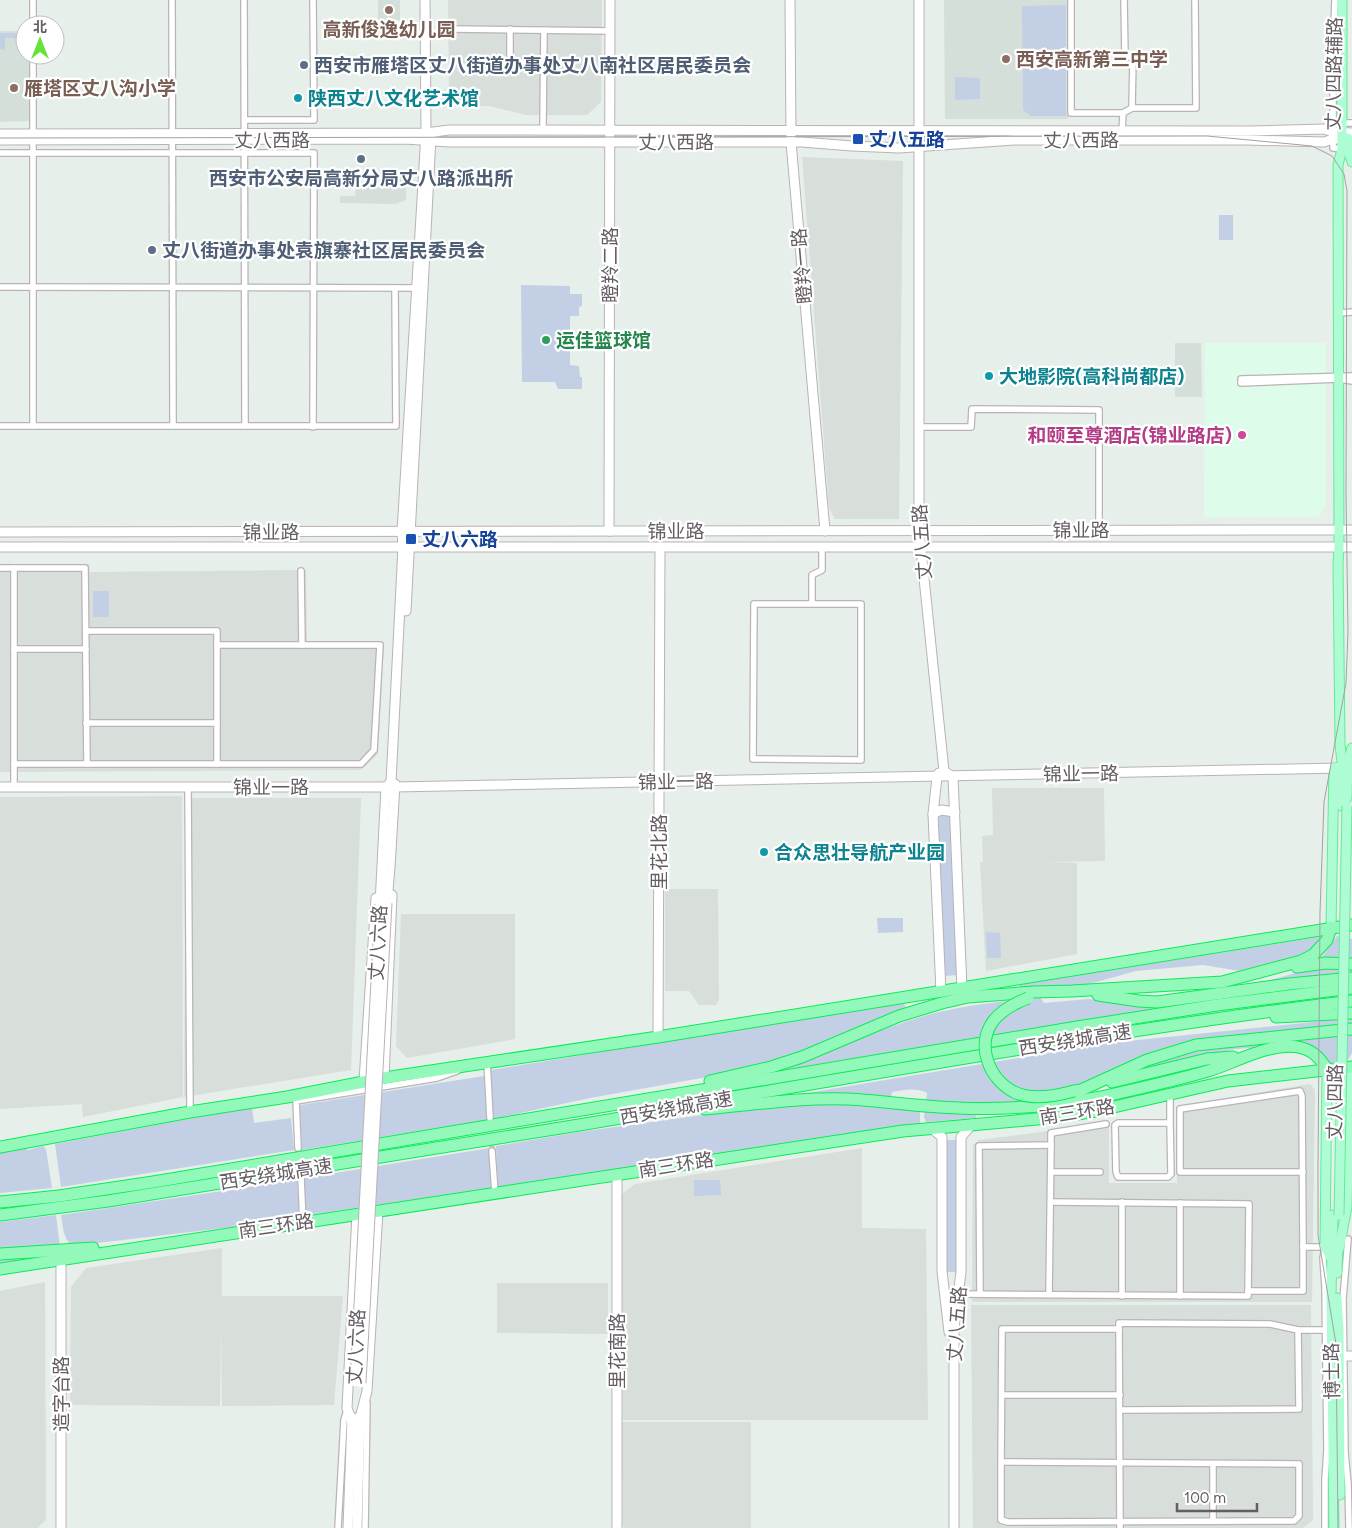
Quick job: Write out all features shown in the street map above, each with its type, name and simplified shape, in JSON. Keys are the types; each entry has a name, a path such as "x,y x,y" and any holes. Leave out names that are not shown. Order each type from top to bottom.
{"highway":[{"path":"0,1147 40,1138 287,1097 364,1081 658,1037 1352,925"},
{"path":"1222,982 1313,955 1327,940 1331,927"},
{"path":"653,1098 694,1085 771,1067 802,1057 899,1016 942,1003 968,998 1222,982 1303,966 1325,963 1352,964"},
{"path":"1352,978 1289,984 1157,1002 1102,995 1030,995 1009,1006 993,1021 987,1036 985,1052 991,1071 996,1078 1015,1092 1031,1096 1078,1094 1147,1060 1196,1046 1352,1029"},
{"name":"西安绕城高速","path":"0,1202 59,1196 153,1182 1217,1005 1352,988"},
{"path":"1045,995 1072,991"},
{"name":"西安绕城高速","path":"0,1215 108,1201 656,1112 704,1102 1197,1021 1352,1000"},
{"path":"1197,1021 1352,1013"},
{"path":"656,1112 812,1099 847,1099 956,1108 1015,1108 1078,1094 1207,1059 1246,1056 1282,1047 1302,1048 1312,1051 1328,1069"},
{"name":"南三环路","path":"0,1269 164,1242 303,1223 931,1128 1059,1118 1228,1082 1351,1066"},
{"path":"0,1254 164,1242"}],"main road":[{"name":"丈八六路","path":"384,904 390,867 392,784 407,547 406,532 417,288 428,137 426,0"},
{"name":"丈八六路","path":"406,532 428,137 432,0"},
{"name":"瞪羚二路","path":"609,531 610,0"},
{"name":"瞪羚一路","path":"790,0 791,142 825,530"},
{"name":"丈八五路","path":"914,0 917,130"},
{"name":"丈八五路","path":"919,0 916,530 940,774 933,814 941,992"},
{"name":"丈八四路","path":"1342,0 1344,136 1352,162"},
{"name":"丈八四路","path":"1346,766 1340,744 1338,165 1344,136 1348,0"},
{"name":"丈八西路","path":"428,137 449,130 1122,132 1251,131 1324,128 1344,136"},
{"name":"丈八西路","path":"0,134 34,137 428,137 610,142 791,142 862,146 917,146 1014,140 1324,142 1344,136"},
{"name":"丈八西路","path":"0,140 34,137"},
{"name":"丈八五路","path":"916,530 920,427 917,146"},
{"name":"锦业路","path":"0,532 1352,530"},
{"name":"锦业路","path":"0,547 1352,547"},
{"name":"里花北路","path":"658,1037 660,547"},
{"name":"丈八四路","path":"1336,1215 1344,806 1346,766 1352,748"},
{"name":"锦业一路","path":"0,788 392,784 1346,766"},
{"name":"锦业一路","path":"953,777 1346,766"},
{"path":"1331,927 1346,766"},
{"path":"940,774 953,777 962,988"},
{"name":"锦业一路","path":"0,783 392,784"},
{"name":"丈八六路","path":"348,1528 358,1382 384,904 382,856 392,784"},
{"path":"933,814 942,810 955,812"},
{"path":"364,1081 376,902 382,856"},
{"path":"384,1078 392,905 390,867"},
{"path":"1328,1069 1326,1247 1334,1258 1347,1240 1351,1066"},
{"name":"丈八五路","path":"954,1528 954,1328 961,1272 961,1137 972,1124"},
{"name":"丈八五路","path":"931,1128 942,1137 942,1271 949,1324 950,1528"},
{"path":"0,1142 40,1138"},
{"name":"里花南路","path":"617,1174 617,1528"},
{"path":"355,1422 367,1391 378,1211"},
{"path":"355,1422 347,1408 357,1214"},
{"name":"博士路","path":"1334,1528 1329,1330 1336,1215"},
{"name":"博士路","path":"1334,1258 1339,1330 1340,1528"},
{"name":"造字台路","path":"56,1528 58,1260"},
{"name":"造字台路","path":"58,1260 61,1528"},
{"name":"丈八六路","path":"355,1422 357,1528"}],"street":[{"path":"33,0 33,15"},
{"path":"172,0 173,426"},
{"path":"244,0 245,426"},
{"path":"245,120 314,120 313,0"},
{"path":"1070,0 1070,113 1123,113 1132,108 1196,108 1196,0"},
{"path":"1124,0 1125,57 1133,57 1132,108"},
{"name":"丈八四路辅路","path":"1335,0 1333,49 1344,136"},
{"path":"453,29 610,31"},
{"path":"510,29 510,55 515,62 544,62"},
{"path":"544,30 544,127"},
{"path":"33,65 33,426"},
{"path":"1122,132 1123,113"},
{"path":"0,153 314,153 313,427"},
{"path":"0,287 417,288"},
{"path":"0,426 396,426 395,288"},
{"path":"1339,312 1352,312"},
{"path":"1352,376 1339,378 1241,383 1241,379 1339,378 1352,380"},
{"path":"920,427 971,427 972,409 1099,410 1099,530"},
{"path":"812,604 812,575 822,570 822,547"},
{"path":"0,568 85,568 87,764"},
{"path":"14,568 14,783"},
{"path":"301,571 302,645"},
{"path":"754,604 812,604 861,604 861,760 753,759 754,604"},
{"path":"86,631 217,631 217,764"},
{"path":"14,764 361,764 374,750 380,645 217,645"},
{"path":"14,649 86,649"},
{"path":"86,723 217,723"},
{"path":"188,787 190,1112"},
{"path":"298,1148 296,1101 437,1078 483,1063 490,1118"},
{"path":"1248,1290 1302,1291 1303,1172 1302,1096 1300,1092 1180,1109 1180,1172 1303,1172"},
{"path":"1170,1094 1171,1174 1168,1178 1118,1177 1116,1172 1115,1125 1118,1123 1170,1123"},
{"path":"1049,1294 1051,1133 1106,1124"},
{"path":"980,1294 979,1146 1051,1144"},
{"path":"492,1151 495,1193"},
{"path":"1051,1172 1100,1172"},
{"path":"300,1178 303,1223"},
{"path":"958,1294 1248,1296 1249,1204 1051,1202"},
{"path":"1122,1202 1122,1296"},
{"path":"1180,1203 1180,1296"},
{"path":"1347,1240 1343,1299 1348,1356 1345,1452 1349,1528"},
{"path":"1303,1247 1326,1247 1323,1258 1329,1330 1325,1528"},
{"path":"1120,1525 1119,1323 1270,1324 1298,1330 1329,1330"},
{"path":"1001,1462 1299,1464 1300,1516 1294,1521 1120,1525 1008,1522 1001,1520 1001,1462 1002,1395 1002,1329 1119,1329"},
{"path":"1120,1410 1299,1409 1298,1330"},
{"path":"365,1528 367,1391"},
{"path":"1002,1395 1120,1395"},
{"path":"338,1528 344,1420 347,1408"},
{"path":"1213,1464 1213,1522"}],"shaded area":[{"name":"高新俊逸幼儿园","path":"378,0 400,0 400,20 378,21"},
{"path":"448,0 602,0 601,102 587,115 526,115 490,106 463,106 449,90"},
{"name":"西安高新第三中学","path":"944,0 1067,0 1068,119 945,119"},
{"path":"1066,5 1066,116 1031,116 1023,110 1022,6"},
{"name":"雁塔区丈八沟小学","path":"0,31 15,31 15,65 29,65 29,121 0,122"},
{"path":"0,33 15,33 15,38 5,38 5,50 0,49"},
{"path":"955,77 980,78 980,99 955,100"},
{"path":"802,157 903,161 899,519 835,519 829,508"},
{"path":"390,177 406,177 406,200 395,204 340,203 340,196 355,196 356,187 390,188"},
{"path":"1219,215 1233,215 1233,240 1219,240"},
{"name":"运佳篮球馆","path":"521,285 570,286 570,294 582,294 582,306 579,307 579,316 570,316 570,365 579,366 580,377 582,377 582,389 558,389 555,382 522,382"},
{"path":"1175,343 1201,343 1202,397 1175,397"},
{"path":"1205,343 1326,343 1326,505 1318,517 1204,517"},
{"path":"0,564 89,564 90,572 306,570 307,641 384,642 378,754 361,770 0,772"},
{"path":"93,591 109,591 109,617 93,617"},
{"path":"992,788 1104,788 1105,861 1044,862 1077,863 1077,954 986,971 980,862 983,862 982,836 993,835"},
{"path":"182,796 183,1097 83,1117 82,1104 0,1109 0,797"},
{"path":"186,798 361,798 351,1070 184,1097"},
{"path":"938,814 950,814 958,975 944,976"},
{"path":"665,889 718,889 719,1000 716,1005 699,1005 689,991 665,991"},
{"path":"401,914 515,914 515,1039 407,1058 396,1046"},
{"path":"877,918 903,918 903,932 878,933"},
{"path":"986,932 1000,933 1001,958 987,958"},
{"path":"1337,936 1352,939 1352,961 1319,961"},
{"path":"1319,937 1323,939 1310,951 1240,971 1203,965 1136,971 1089,984 1021,990 1019,985"},
{"path":"1352,967 1352,973 1260,983 1309,969"},
{"path":"1040,997 1044,1003 1088,999 1149,1006 1179,1005 788,1069 788,1067 870,1035 932,1014 975,1005"},
{"path":"902,1003 906,1009 797,1056 724,1074 590,1098 493,1119 491,1070"},
{"path":"1352,1018 1352,1026 1194,1044 1066,1101 977,1106 976,1118 926,1122 924,1117 927,1093 919,1090 892,1092 891,1100 801,1094 1109,1043"},
{"path":"1352,1035 1352,1053 1347,1061 1329,1063 1322,1053 1312,1047 1275,1046 1235,1049 1141,1070 1165,1060 1217,1048 1272,1041"},
{"path":"484,1076 487,1120 302,1150 301,1105"},
{"path":"1310,1084 1315,1090 1312,1302 972,1302 973,1145 979,1140 1109,1123 1109,1183 1177,1183 1177,1106"},
{"path":"850,1104 920,1110 920,1123 502,1187 498,1186 496,1146 579,1132 775,1105"},
{"path":"252,1107 254,1123 291,1118 294,1150 61,1187 55,1144"},
{"path":"945,1140 958,1140 958,1272 945,1272"},
{"path":"43,1146 46,1149 52,1188 0,1193 0,1151 21,1148 29,1150"},
{"path":"490,1148 491,1188 306,1214 304,1178"},
{"path":"862,1148 862,1228 926,1229 928,1420 623,1420 622,1194 635,1184"},
{"path":"297,1180 299,1210 293,1220 72,1246 65,1236 63,1228 61,1215"},
{"path":"694,1180 720,1180 721,1195 694,1196"},
{"path":"56,1215 61,1255 0,1263 0,1222"},
{"path":"222,1248 222,1296 343,1296 334,1405 222,1406 221,1324 220,1406 70,1405 71,1287 86,1268"},
{"path":"45,1282 46,1520 37,1528 0,1528 0,1291"},
{"path":"497,1283 608,1283 608,1334 497,1333"},
{"path":"971,1305 1311,1305 1313,1520 1303,1528 973,1528"},
{"path":"622,1422 751,1422 751,1528 625,1528 623,1526"}],"tunnel":[{"path":"491,1125 492,1151"}],"tram line":[{"path":"0,138 1207,136 1312,146 1332,156 1344,174 1347,191 1346,493 1348,632 1346,683 1324,802 1320,912 1318,1235 1336,1344 1338,1528"}],"place":[{"name":"高新俊逸幼儿园","path":"389,10"},
{"name":"西安高新第三中学","path":"1006,59"},
{"name":"西安市雁塔区丈八街道办事处丈八南社区居民委员会","path":"304,65"},
{"name":"雁塔区丈八沟小学","path":"14,88"},
{"name":"陕西丈八文化艺术馆","path":"298,98"},
{"name":"丈八五路","path":"858,139"},
{"name":"西安市公安局高新分局丈八路派出所","path":"361,159"},
{"name":"丈八街道办事处袁旗寨社区居民委员会","path":"152,250"},
{"name":"运佳篮球馆","path":"546,340"},
{"name":"大地影院(高科尚都店)","path":"989,376"},
{"name":"和颐至尊酒店(锦业路店)","path":"1242,435"},
{"name":"丈八六路","path":"411,539"},
{"name":"合众思壮导航产业园","path":"764,852"}]}
